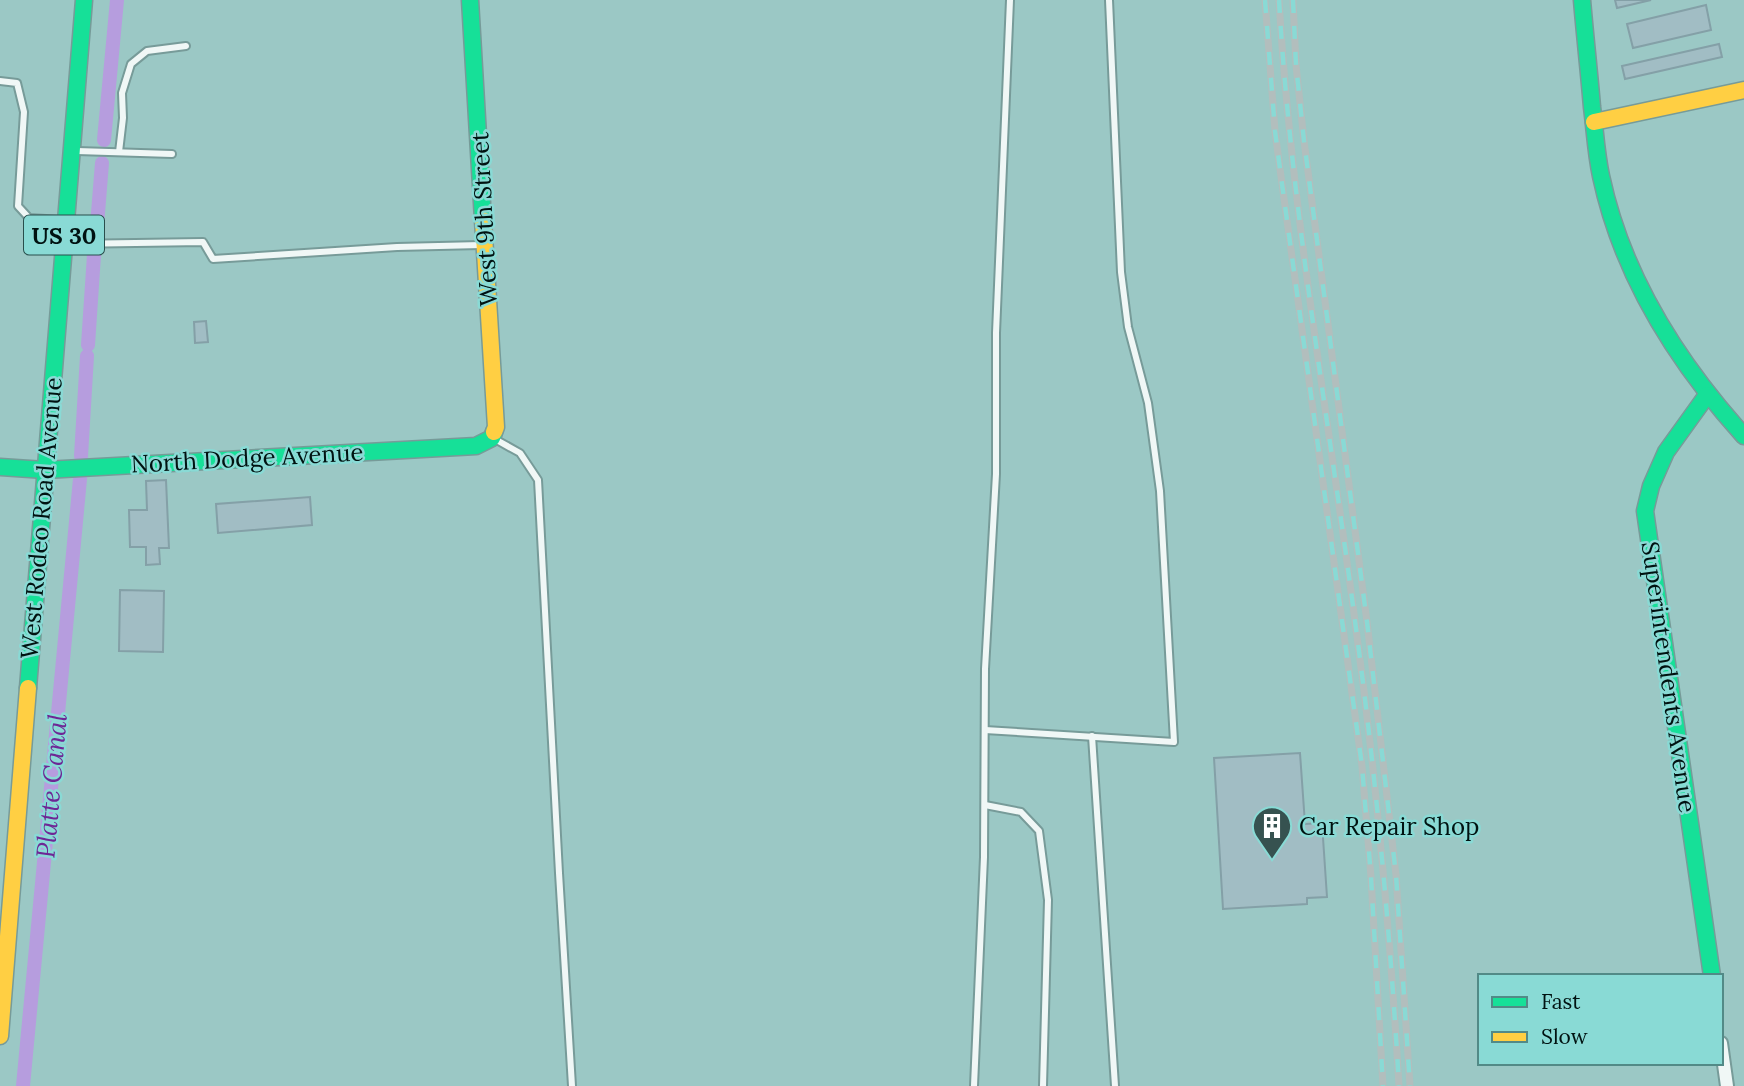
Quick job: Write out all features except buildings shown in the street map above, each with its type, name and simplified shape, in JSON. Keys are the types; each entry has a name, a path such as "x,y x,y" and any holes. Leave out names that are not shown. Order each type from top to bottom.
{"street":[{"name":"West Rodeo Road Avenue","path":"0,1036 84,0"},
{"name":"West 9th Street","path":"470,0 496,427 492,438"},
{"path":"1582,0 1597,150 1604,186 1629,261 1663,330 1707,395 1744,436"},
{"path":"1594,122 1744,90"},
{"name":"Superintendents Avenue","path":"1707,395 1666,452 1651,486 1645,511 1712,974"},
{"name":"North Dodge Avenue","path":"0,467 45,470 476,446 492,438"},
{"path":"1723,1057 1727,1086"}],"lane":[{"path":"974,1086 984,857 985,669 996,474 996,333 1010,0"},
{"path":"985,730 1174,742 1160,491 1148,403 1128,327 1121,272 1109,0"},
{"path":"119,152 123,118 122,93 131,64 147,51 186,46"},
{"path":"0,81 17,83 24,112 18,206 29,218 66,220"},
{"path":"71,151 172,154"},
{"path":"64,244 202,242 213,259 397,247 486,245"},
{"path":"492,438 520,453 538,480 572,1086"},
{"path":"1092,736 1115,1086"},
{"path":"985,805 1021,812 1039,831 1048,900 1043,1086"}],"waterway":[{"name":"Platte Canal","path":"104,140 117,0"},
{"path":"96,238 102,163"},
{"path":"88,345 94,255"},
{"path":"81,456 87,356"},
{"name":"Platte Canal","path":"23,1086 80,479"}],"railway":[{"path":"1265,0 1275,131 1362,766 1383,1086"},
{"path":"1279,0 1301,234 1355,621 1376,795 1399,1086"},
{"path":"1293,0 1304,141 1367,622 1396,875 1410,1086"}],"traffic: fast":[{"path":"28,688 84,0"},
{"path":"470,0 483,220"},
{"path":"1582,0 1599,167 1610,213 1623,248 1655,315 1675,347 1719,408 1744,436"},
{"path":"1707,395 1666,452 1651,486 1645,511 1712,974"},
{"path":"0,467 45,470 476,446 492,438 494,432"}],"traffic: slow":[{"path":"1594,122 1744,90"},
{"path":"483,220 496,427 494,432"},
{"path":"0,1036 28,688"}],"place":[{"name":"Car Repair Shop","path":"1272,860"}]}
